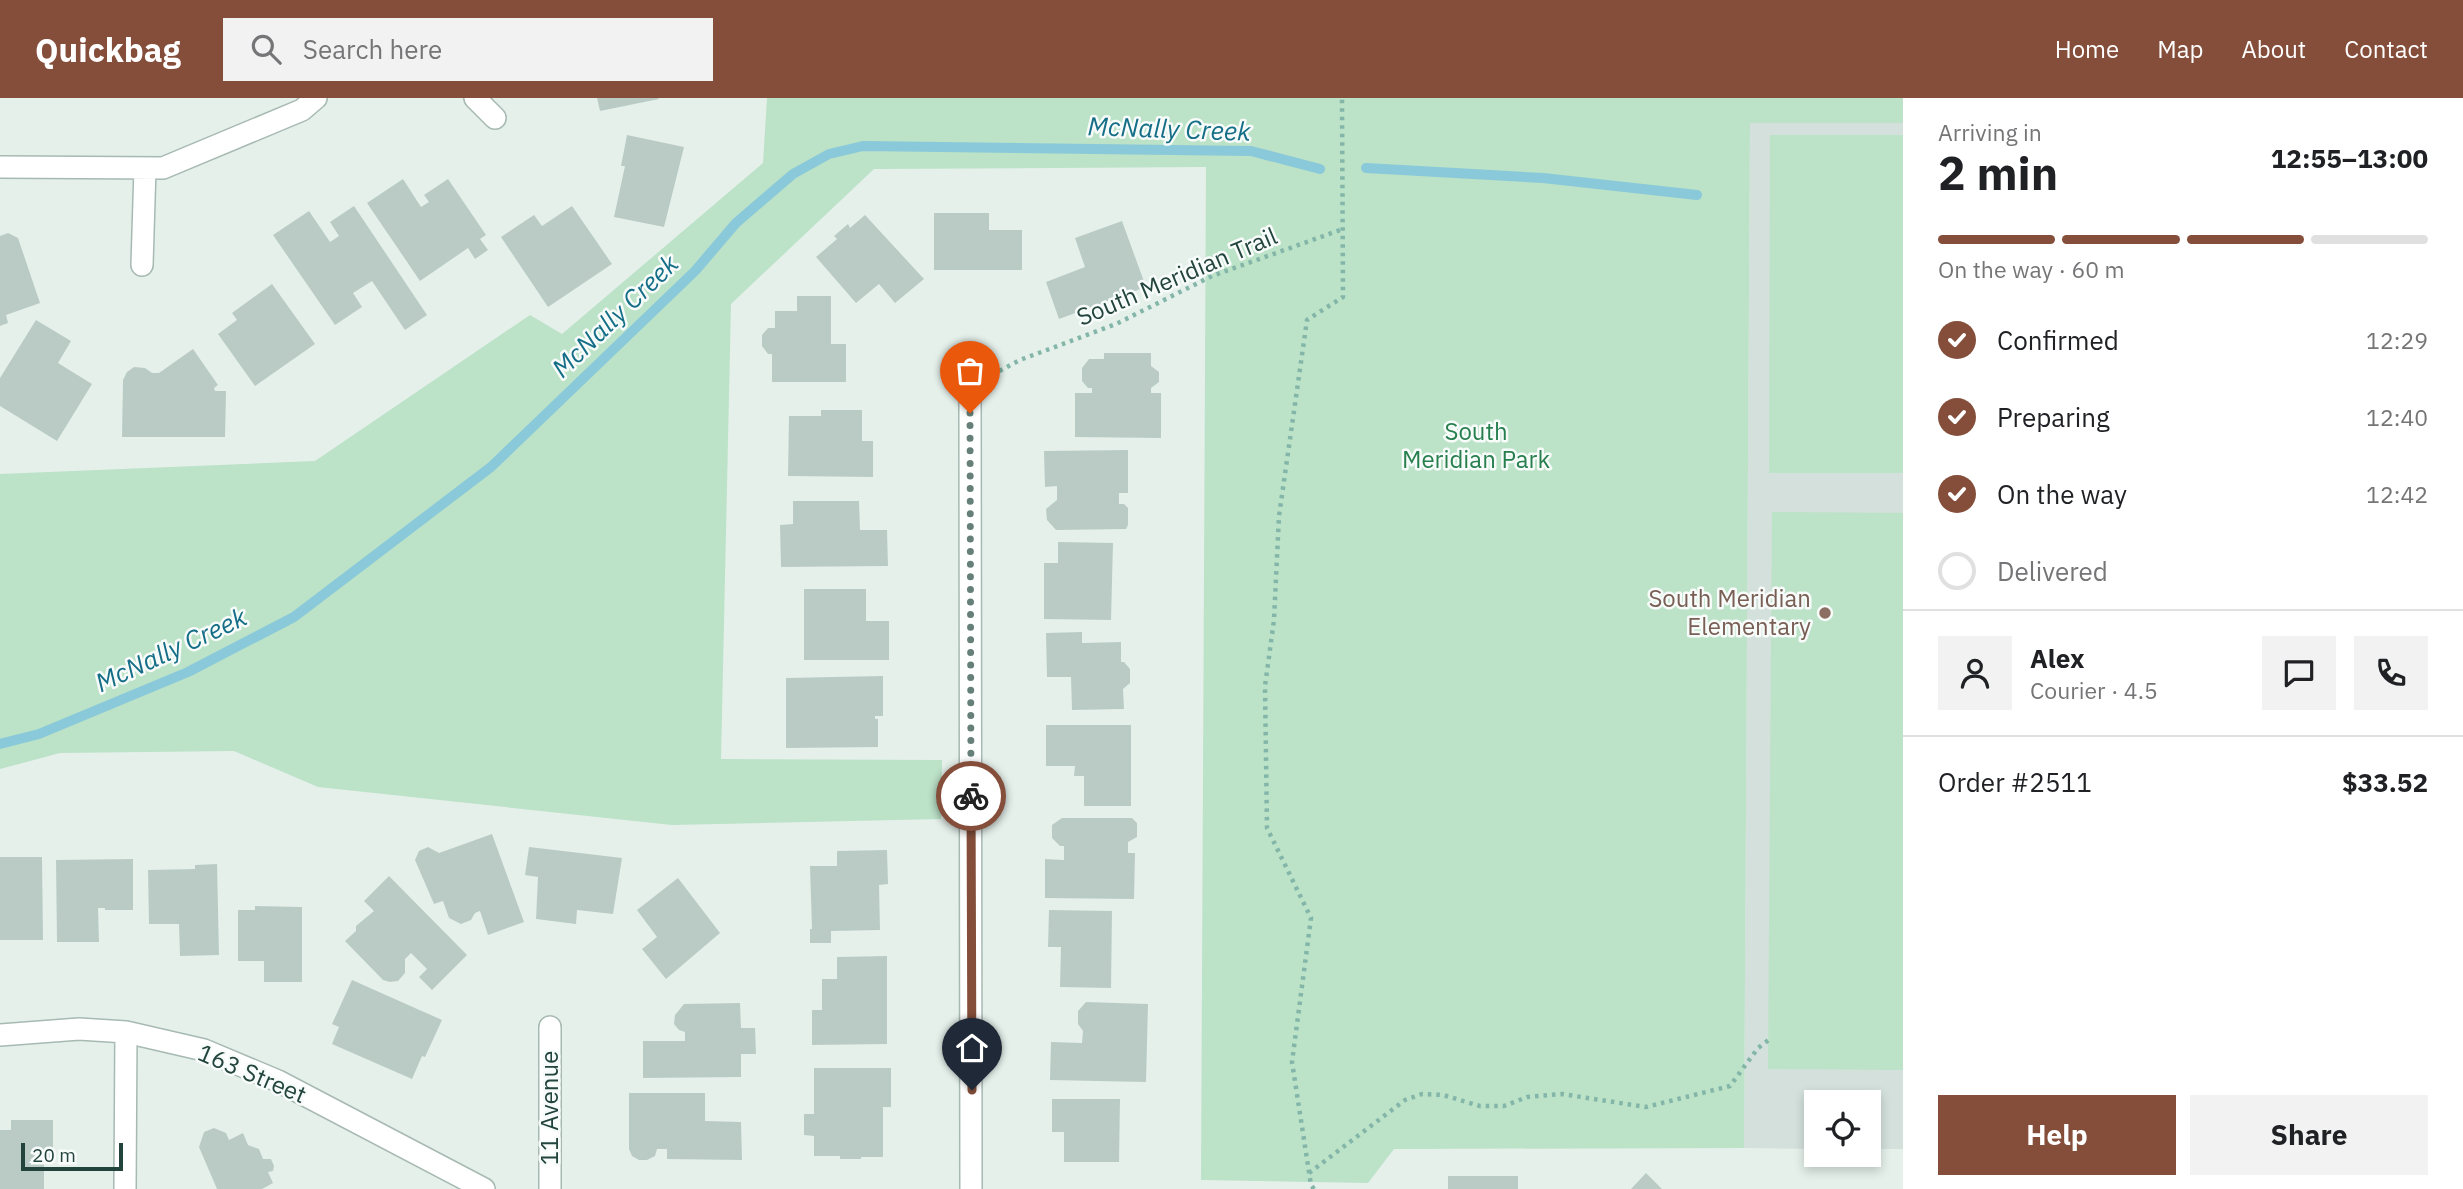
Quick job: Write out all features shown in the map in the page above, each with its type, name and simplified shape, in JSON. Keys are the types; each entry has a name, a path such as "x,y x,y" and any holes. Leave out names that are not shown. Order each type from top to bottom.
{"street":[{"path":"475,98 495,118"},
{"path":"0,167 163,168 304,102"},
{"path":"142,265 145,168"},
{"path":"970,386 971,1189"},
{"name":"11 Avenue","path":"550,1027 550,1189"},
{"name":"163 Street","path":"0,1035 79,1029 126,1032 204,1050 278,1081 484,1189"},
{"path":"125,1189 126,1032"}],"path":[{"path":"1314,1189 1292,1062 1311,918 1267,828 1265,686 1274,620 1279,516 1307,320 1343,297 1342,98"},
{"name":"South Meridian Trail","path":"1020,360 1116,324 1212,276 1343,229"},
{"path":"1310,1173 1405,1100 1422,1094 1443,1095 1480,1106 1504,1106 1527,1097 1562,1094 1646,1107 1730,1086 1758,1048 1770,1039"}],"shaded area":[{"name":"South Meridian Elementary","path":"1750,122 1903,123 1903,1149 1881,1149 1881,1090 1804,1090 1804,1149 1744,1148"}],"green space":[{"name":"South Meridian Park","path":"767,98 1903,98 1903,123 1750,123 1744,1148 1394,1149 1368,1183 1201,1180 1206,167 874,169 731,304 721,759 942,760 941,819 672,825 318,787 234,751 60,753 0,769 0,474 315,461 530,315 562,334 763,163"},
{"path":"1770,135 1903,135 1903,473 1769,473"},
{"path":"1772,512 1903,513 1903,1070 1768,1069"}],"building":[{"path":"597,98 658,98 659,99 600,111"},
{"path":"627,135 684,147 664,227 614,217 625,166 621,166"},
{"path":"403,179 421,207 429,202 424,195 448,179 486,235 480,239 488,250 475,259 468,248 420,281 367,203"},
{"path":"354,206 427,315 405,330 372,281 353,293 362,307 335,325 273,235 309,211 330,242 339,236 330,222"},
{"path":"572,206 612,264 548,307 501,237 534,215 542,226"},
{"path":"934,213 989,213 989,230 1022,230 1022,270 934,270"},
{"path":"865,215 924,279 895,303 879,284 856,303 816,257 837,239 834,236 848,224 850,228"},
{"path":"1122,221 1146,287 1059,319 1046,282 1085,267 1075,238"},
{"path":"8,233 18,238 40,303 6,315 8,323 0,326 0,236"},
{"path":"272,284 315,344 255,386 218,334 237,320 232,313"},
{"path":"797,296 831,296 831,344 846,344 846,382 772,382 772,354 768,354 762,346 762,335 768,328 775,328 775,311 797,311"},
{"path":"36,320 71,341 58,363 92,384 57,441 0,406 0,378"},
{"path":"193,349 218,385 214,388 215,391 226,391 225,437 122,437 123,380 127,372 134,367 159,373"},
{"path":"1104,353 1151,353 1151,366 1159,372 1159,382 1151,388 1151,393 1161,393 1161,438 1075,437 1075,393 1092,393 1092,388 1088,388 1082,381 1082,368 1089,359 1104,359"},
{"path":"821,410 862,410 862,441 873,441 873,477 788,476 789,416 821,416"},
{"path":"1128,450 1128,493 1119,493 1119,504 1128,508 1126,529 1056,530 1047,520 1046,509 1057,500 1057,486 1045,487 1044,451"},
{"path":"793,501 859,501 860,530 887,530 888,566 781,567 780,525 793,524"},
{"path":"1058,542 1113,543 1111,620 1044,619 1044,563 1058,563"},
{"path":"804,589 866,589 866,621 889,621 889,660 804,660"},
{"path":"1082,632 1082,643 1121,642 1121,662 1130,669 1130,683 1123,689 1124,709 1072,710 1071,677 1047,677 1046,633"},
{"path":"883,676 883,716 875,716 875,719 878,719 878,747 786,748 786,678"},
{"path":"1046,725 1131,725 1131,806 1084,806 1084,776 1074,776 1075,766 1046,766"},
{"path":"1062,818 1132,818 1137,823 1137,837 1128,842 1128,853 1135,853 1134,899 1045,898 1045,859 1064,860 1064,846 1060,846 1052,838 1052,825"},
{"path":"492,834 524,922 488,935 480,911 475,913 471,920 461,924 449,918 443,901 434,904 415,860 419,851 428,847 439,853"},
{"path":"529,847 622,858 613,914 577,910 576,924 536,919 538,877 525,875"},
{"path":"887,850 888,884 879,885 880,930 831,931 831,943 810,943 810,866 837,866 837,851"},
{"path":"0,857 42,857 43,940 0,940"},
{"path":"133,859 133,910 98,908 99,942 57,942 56,860"},
{"path":"217,864 219,955 180,956 179,924 149,924 148,870 195,869 195,865"},
{"path":"389,876 467,955 432,990 419,977 427,969 411,953 405,959 405,973 398,981 390,982 383,980 345,941 356,931 356,926 374,911 364,901"},
{"path":"678,878 720,933 666,979 642,949 657,937 637,910"},
{"path":"255,906 302,907 302,982 264,982 264,961 238,961 238,910 255,910"},
{"path":"1049,910 1112,911 1111,988 1060,987 1061,947 1048,947"},
{"path":"887,956 887,1044 812,1045 812,1010 822,1010 822,979 837,979 837,957"},
{"path":"352,980 442,1020 412,1079 332,1044 339,1027 332,1024"},
{"path":"1086,1002 1148,1004 1146,1082 1050,1080 1051,1042 1082,1043 1083,1031 1078,1024 1078,1011"},
{"path":"740,1003 741,1028 755,1028 756,1054 741,1054 741,1077 643,1078 643,1041 685,1041 685,1032 674,1024 675,1015 684,1004"},
{"path":"814,1068 891,1068 891,1107 883,1107 883,1157 840,1159 840,1156 814,1156 814,1136 804,1135 804,1114 814,1114"},
{"path":"629,1093 705,1093 705,1121 741,1122 742,1160 667,1159 667,1149 657,1149 655,1156 647,1160 632,1156 629,1149"},
{"path":"1052,1099 1120,1099 1119,1162 1064,1162 1064,1132 1052,1132"},
{"path":"11,1120 53,1120 53,1158 44,1158 44,1189 0,1189 0,1130 11,1130"},
{"path":"214,1128 226,1133 229,1140 243,1133 248,1145 259,1149 263,1159 271,1159 273,1171 268,1172 273,1183 262,1189 217,1189 199,1147 204,1132"},
{"path":"1646,1173 1662,1189 1631,1189"},
{"path":"1448,1176 1518,1176 1518,1189 1448,1189"}],"waterway":[{"name":"McNally Creek","path":"0,744 39,734 188,672 294,617 491,467 695,271 736,223 793,174 829,154 863,146 1251,151 1320,169"},
{"name":"McNally Creek","path":"1366,168 1543,178 1697,195"}],"way so far":[{"path":"970,413 971,796"}],"place":[{"name":"South Meridian Elementary","path":"1825,613"}],"route":[{"path":"971,796 972,1090"}]}
